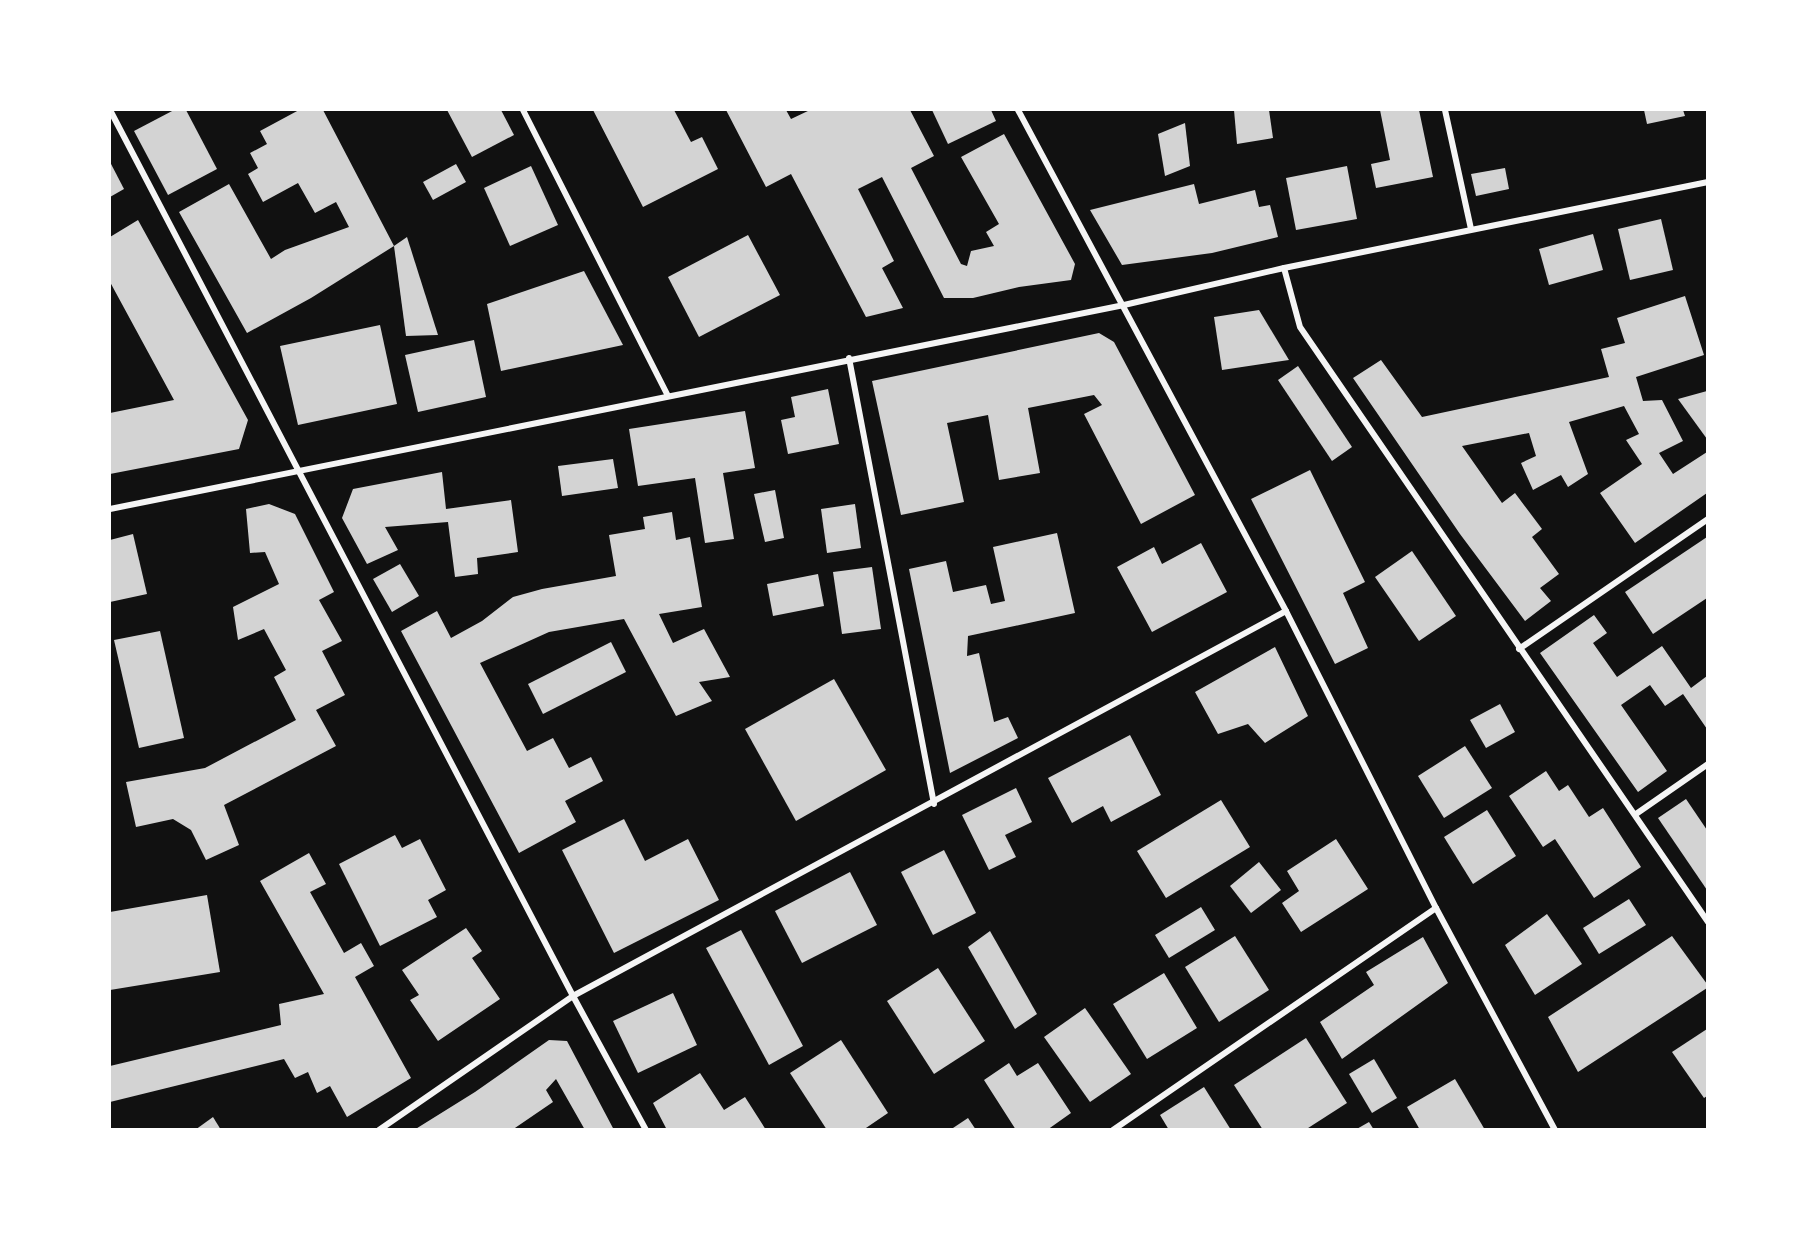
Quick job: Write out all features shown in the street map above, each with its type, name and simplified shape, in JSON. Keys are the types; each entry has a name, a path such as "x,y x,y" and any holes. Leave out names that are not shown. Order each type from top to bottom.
{"street":[{"path":"110,110 573,996 646,1130"},
{"path":"523,110 668,396"},
{"path":"1018,110 1286,611 1436,908 1555,1130"},
{"path":"1445,110 1471,230"},
{"path":"110,509 849,358 1124,305 1284,268 1707,182"},
{"path":"1284,268 1300,327 1707,922"},
{"path":"849,358 934,804"},
{"path":"1519,649 1707,519"},
{"path":"379,1130 573,996 934,804 1286,611"},
{"path":"1635,814 1707,764"},
{"path":"1113,1130 1436,908"}],"building":[{"path":"174,110 186,110 217,169 168,195 134,131"},
{"path":"299,110 323,110 394,246 311,298 247,333 179,212 229,184 271,259 285,250 349,227 336,202 315,213 298,183 263,202 248,174 258,168 250,153 267,144 260,131"},
{"path":"447,110 501,110 514,135 472,157"},
{"path":"593,110 674,110 691,142 702,137 718,169 643,207"},
{"path":"726,110 786,110 791,119 810,110 910,110 934,156 911,168 961,264 967,266 971,251 994,246 986,232 999,224 961,157 1004,134 1075,264 1071,280 1019,287 973,298 944,298 882,177 858,189 894,261 882,268 903,308 866,317 791,174 766,187"},
{"path":"932,110 991,110 996,121 948,144"},
{"path":"1234,110 1269,110 1273,138 1237,144"},
{"path":"1380,110 1419,110 1433,177 1376,188 1371,164 1390,160"},
{"path":"1644,110 1683,110 1685,116 1647,124"},
{"path":"1185,123 1190,166 1165,176 1158,134"},
{"path":"110,162 124,189 110,197"},
{"path":"456,164 466,182 433,200 423,182"},
{"path":"531,166 558,225 510,246 484,188"},
{"path":"1347,166 1357,219 1296,230 1286,178"},
{"path":"1505,168 1509,189 1476,196 1471,174"},
{"path":"1194,184 1199,204 1255,190 1259,207 1270,205 1278,237 1212,253 1122,265 1090,210"},
{"path":"1661,219 1673,270 1630,280 1618,229"},
{"path":"138,220 248,420 239,449 110,474 110,413 174,400 110,282 110,237"},
{"path":"1593,234 1603,270 1549,285 1539,249"},
{"path":"748,235 780,295 699,337 668,277"},
{"path":"407,237 438,335 406,336 394,246"},
{"path":"584,271 623,345 501,371 487,304"},
{"path":"1685,296 1704,355 1636,377 1643,401 1662,400 1683,441 1659,453 1673,474 1707,452 1707,493 1635,543 1600,493 1642,464 1626,440 1639,434 1624,406 1569,422 1588,474 1568,487 1561,475 1533,490 1521,463 1536,456 1529,433 1462,446 1502,503 1515,493 1542,529 1532,537 1559,574 1540,588 1551,601 1525,621 1460,534 1353,378 1381,360 1422,417 1609,377 1601,349 1625,343 1617,318"},
{"path":"1259,310 1289,360 1222,370 1214,317"},
{"path":"380,325 397,404 298,425 280,346"},
{"path":"1099,333 1114,342 1195,495 1141,524 1084,414 1102,405 1094,395 1028,408 1040,473 999,480 988,415 947,423 964,502 901,515 872,381"},
{"path":"474,340 486,397 418,412 405,355"},
{"path":"1298,366 1352,447 1332,461 1278,380"},
{"path":"828,389 839,444 788,454 781,420 795,417 791,397"},
{"path":"1707,391 1707,439 1678,399"},
{"path":"745,411 755,468 723,473 734,539 705,543 695,478 638,486 629,429"},
{"path":"613,459 618,488 562,496 558,466"},
{"path":"1310,470 1365,582 1343,593 1368,648 1335,664 1251,499"},
{"path":"442,472 446,509 511,500 518,552 477,558 478,574 455,577 448,522 385,527 398,550 367,564 342,518 353,489"},
{"path":"775,490 784,538 765,542 754,494"},
{"path":"269,504 295,514 334,592 319,600 342,641 322,651 345,695 316,710 336,746 224,805 239,845 206,860 191,830 173,819 136,827 126,782 205,768 296,720 274,677 286,670 264,629 238,640 233,607 279,584 265,552 250,553 246,509"},
{"path":"855,504 861,548 827,553 821,509"},
{"path":"672,512 676,540 690,537 702,607 659,614 673,643 704,629 730,677 699,682 712,701 676,716 624,619 549,632 480,663 527,751 553,738 569,768 591,757 603,781 565,801 576,822 519,853 401,631 437,611 451,638 482,621 513,597 542,589 616,576 609,535 645,529 643,517"},
{"path":"1057,533 1075,613 968,636 967,656 979,653 994,722 1008,717 1018,738 950,773 909,569 946,561 953,592 986,585 991,604 1005,601 993,547"},
{"path":"133,534 147,594 110,602 110,540"},
{"path":"1707,537 1707,598 1653,634 1625,592"},
{"path":"1201,543 1227,592 1152,632 1117,567 1154,547 1162,564"},
{"path":"1412,551 1456,616 1419,641 1375,577"},
{"path":"400,564 419,596 392,612 373,579"},
{"path":"872,567 881,629 842,634 833,572"},
{"path":"818,574 824,606 773,616 767,584"},
{"path":"1594,615 1607,633 1593,643 1617,677 1662,646 1691,688 1707,676 1707,729 1683,694 1665,706 1650,685 1621,705 1667,771 1638,792 1540,653"},
{"path":"160,631 184,738 139,748 114,640"},
{"path":"611,642 626,672 543,714 528,684"},
{"path":"1275,647 1308,716 1265,743 1248,724 1218,734 1195,692"},
{"path":"834,679 886,770 796,821 745,729"},
{"path":"1500,704 1515,732 1486,748 1470,720"},
{"path":"1130,735 1161,795 1111,822 1103,806 1072,823 1048,778"},
{"path":"1465,746 1492,788 1444,818 1418,776"},
{"path":"1546,771 1559,791 1568,785 1589,817 1603,808 1641,867 1594,898 1555,839 1543,847 1509,796"},
{"path":"1016,788 1032,822 1005,835 1016,857 989,870 962,815"},
{"path":"1686,799 1707,830 1707,890 1658,818"},
{"path":"1221,800 1250,847 1166,898 1137,851"},
{"path":"1487,810 1516,856 1473,884 1444,837"},
{"path":"624,819 645,861 688,839 719,900 614,953 562,850"},
{"path":"395,835 402,848 420,839 446,890 428,900 437,917 380,946 339,864"},
{"path":"1336,839 1368,889 1301,932 1282,903 1299,891 1287,871"},
{"path":"944,850 976,913 933,935 901,872"},
{"path":"309,853 326,884 310,892 344,953 361,943 374,966 355,977 411,1078 347,1117 330,1086 317,1093 308,1072 295,1078 284,1059 110,1102 110,1066 281,1025 279,1004 324,994 260,881"},
{"path":"1259,862 1281,890 1251,913 1230,886"},
{"path":"850,872 877,925 802,963 775,911"},
{"path":"207,895 220,972 110,990 110,912"},
{"path":"1629,899 1646,925 1599,954 1583,928"},
{"path":"1201,907 1215,930 1169,958 1155,935"},
{"path":"1547,914 1582,964 1535,995 1505,945"},
{"path":"466,928 482,951 472,958 500,999 438,1041 410,1000 419,995 402,970"},
{"path":"741,930 803,1046 769,1065 706,948"},
{"path":"990,931 1037,1014 1015,1029 968,947"},
{"path":"1235,936 1269,990 1219,1022 1185,967"},
{"path":"1672,936 1707,984 1707,988 1578,1072 1548,1017"},
{"path":"1423,937 1448,983 1342,1059 1320,1022 1374,985 1366,972"},
{"path":"938,968 985,1041 934,1074 887,1001"},
{"path":"1164,973 1197,1028 1147,1059 1113,1004"},
{"path":"673,993 697,1045 638,1073 613,1021"},
{"path":"1085,1008 1131,1074 1090,1102 1044,1037"},
{"path":"1707,1029 1707,1096 1704,1098 1672,1052"},
{"path":"1306,1038 1347,1103 1305,1130 1263,1130 1234,1085"},
{"path":"549,1040 567,1041 614,1130 585,1130 556,1079 546,1090 553,1102 512,1130 414,1130 475,1092"},
{"path":"841,1040 888,1113 863,1130 827,1130 790,1073"},
{"path":"1374,1059 1397,1098 1372,1113 1349,1074"},
{"path":"1009,1063 1017,1076 1038,1063 1071,1113 1047,1130 1016,1130 984,1080"},
{"path":"700,1073 724,1110 745,1097 766,1130 667,1130 653,1103"},
{"path":"1455,1079 1485,1130 1420,1130 1407,1107"},
{"path":"1204,1087 1231,1130 1169,1130 1160,1115"},
{"path":"213,1117 221,1130 195,1130"},
{"path":"968,1118 976,1130 950,1130"},
{"path":"1369,1122 1374,1130 1355,1130"}]}
